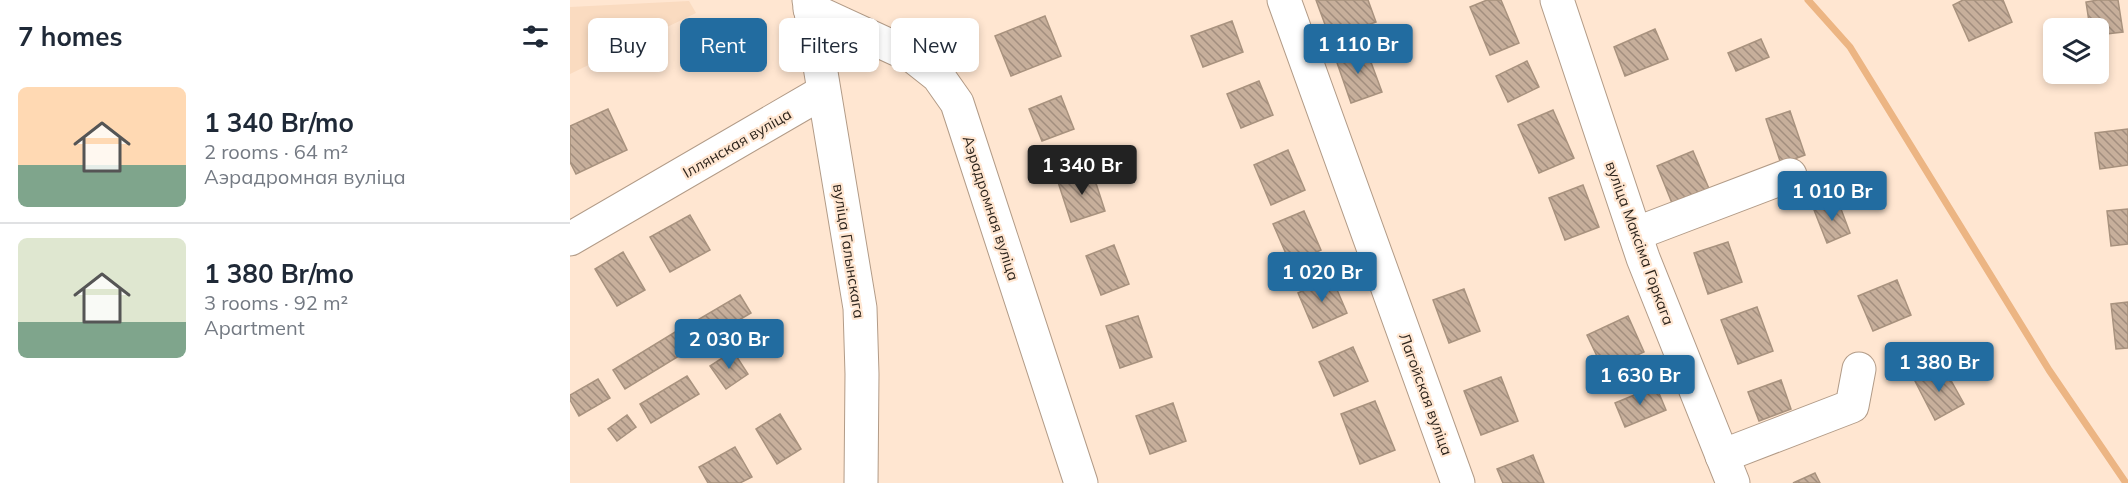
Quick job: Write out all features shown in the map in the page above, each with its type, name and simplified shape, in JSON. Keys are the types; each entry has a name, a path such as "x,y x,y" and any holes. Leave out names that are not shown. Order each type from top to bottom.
{"street":[{"name":"Лагойская вуліца","path":"1284,0 1458,483"},
{"name":"вуліца Максіма Горкага","path":"1557,0 1635,234 1727,469"},
{"path":"809,5 823,92"},
{"name":"Аэрадромная вуліца","path":"809,5 914,57 938,76 957,103 1081,483"},
{"name":"Іллянская вуліца","path":"570,239 823,92"},
{"name":"вуліца Галынскага","path":"823,92 860,308 861,475"},
{"path":"1635,234 1790,175"},
{"path":"1727,469 1852,406 1859,369"},
{"path":"833,483 861,475"}],"shaded area":[{"path":"689,1 696,13 680,18 680,21 668,27 668,18 588,18 588,65 570,74 570,7"}],"building":[{"path":"1316,0 1368,0 1376,22 1330,38"},
{"path":"1487,0 1501,0 1519,43 1490,55 1470,7"},
{"path":"1963,0 2003,0 2012,22 1969,41 1953,5"},
{"path":"2118,0 2123,32 2109,34 2109,18 2088,18 2086,2"},
{"path":"1045,16 1061,56 1011,76 995,36"},
{"path":"1232,21 1243,52 1203,67 1191,36"},
{"path":"1655,29 1668,59 1625,76 1614,47"},
{"path":"1761,39 1769,57 1736,71 1728,53"},
{"path":"1365,46 1382,92 1351,103 1335,57"},
{"path":"1527,61 1539,87 1508,102 1496,76"},
{"path":"1259,81 1273,115 1241,128 1227,94"},
{"path":"1061,96 1074,129 1042,141 1029,109"},
{"path":"608,109 627,150 576,174 570,162 570,126"},
{"path":"1553,110 1574,158 1539,173 1518,125"},
{"path":"1790,111 1805,155 1781,164 1766,119"},
{"path":"2128,129 2128,165 2100,169 2095,133"},
{"path":"1288,150 1305,190 1271,205 1254,165"},
{"path":"1693,151 1713,198 1676,213 1657,166"},
{"path":"1092,171 1105,211 1071,222 1058,182"},
{"path":"1583,185 1599,227 1565,240 1549,198"},
{"path":"1838,201 1850,233 1827,243 1814,210"},
{"path":"2128,209 2128,244 2111,246 2107,211"},
{"path":"1304,211 1321,250 1290,263 1273,224"},
{"path":"690,215 710,250 670,272 650,237"},
{"path":"1728,242 1742,282 1708,294 1694,253"},
{"path":"1114,245 1129,284 1101,295 1086,256"},
{"path":"623,252 645,290 617,306 595,269"},
{"path":"1332,278 1347,313 1313,328 1298,293"},
{"path":"1897,280 1911,315 1873,331 1858,296"},
{"path":"1464,289 1480,331 1449,343 1433,300"},
{"path":"740,295 751,313 700,343 689,325"},
{"path":"2128,302 2128,348 2116,349 2111,304"},
{"path":"1757,307 1773,351 1738,364 1721,320"},
{"path":"1138,316 1152,357 1120,368 1106,326"},
{"path":"1628,316 1644,352 1604,371 1587,335"},
{"path":"680,329 692,348 625,389 613,370"},
{"path":"1353,347 1368,381 1334,396 1319,362"},
{"path":"733,351 748,374 726,389 710,366"},
{"path":"1943,366 1964,404 1935,420 1915,381"},
{"path":"687,376 699,394 651,423 640,404"},
{"path":"1501,377 1518,421 1481,435 1464,391"},
{"path":"598,379 610,398 579,416 570,400 570,395"},
{"path":"1781,380 1791,409 1759,421 1748,392"},
{"path":"1656,386 1666,410 1625,427 1615,403"},
{"path":"1375,401 1395,450 1360,464 1341,414"},
{"path":"1173,403 1186,441 1150,454 1136,416"},
{"path":"780,414 801,449 777,464 756,429"},
{"path":"627,415 636,427 617,441 608,429"},
{"path":"735,447 752,477 740,483 708,483 699,467"},
{"path":"1533,455 1544,483 1503,483 1497,469"},
{"path":"1815,473 1820,483 1793,483"}],"waterway":[{"path":"1808,0 1850,47 2049,370 2126,483"}]}
